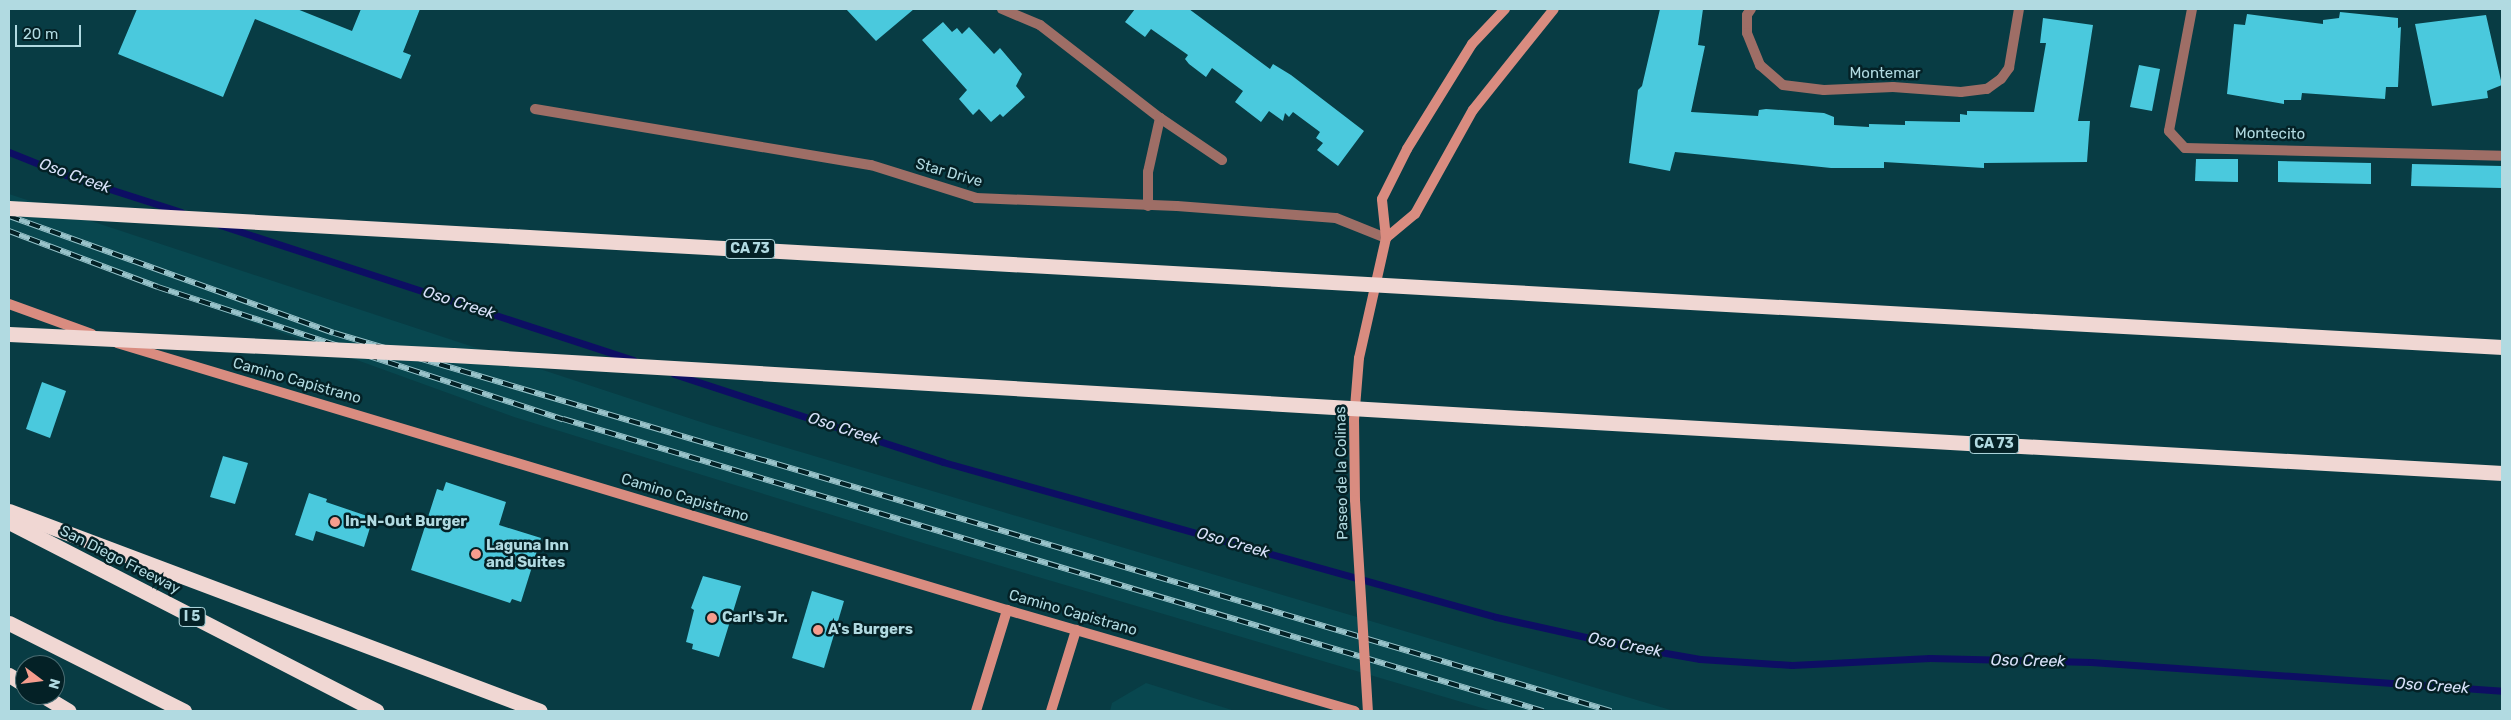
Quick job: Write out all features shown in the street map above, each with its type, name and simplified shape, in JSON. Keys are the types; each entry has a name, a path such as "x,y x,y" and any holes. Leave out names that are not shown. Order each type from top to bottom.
{"highway":[{"name":"CA 73","path":"9,208 2502,347"},
{"name":"CA 73","path":"9,334 462,356 2502,473"},
{"path":"9,512 540,711"},
{"name":"San Diego Freeway","path":"9,522 376,711"},
{"path":"9,623 184,711"}],"main road":[{"name":"Paseo de la Colinas","path":"1368,711 1355,500 1354,420 1359,358 1386,238 1382,199 1407,149 1472,44 1505,9"},
{"path":"1386,238 1415,214 1446,152 1473,110 1513,56 1554,9"},
{"name":"Camino Capistrano","path":"9,304 127,347 1006,610 1355,711"},
{"path":"976,711 1006,610"},
{"path":"1051,711 1076,630"}],"street":[{"path":"1002,9 1040,25 1160,118 1222,160"},
{"name":"Montemar","path":"1747,11 1747,33 1760,65 1784,85 1824,90 1893,87 1974,92 1995,84 2009,68 2019,9"},
{"name":"Montecito","path":"2192,9 2169,131 2185,148 2502,156"},
{"name":"Star Drive","path":"535,109 870,165 976,198 1148,206 1336,218 1386,238"},
{"path":"1148,206 1148,172 1160,118"}],"shaded area":[{"path":"9,194 710,425 1674,711 1492,711 923,543 514,417 9,234"},
{"path":"1146,683 1235,711 1110,711 1112,703"}],"building":[{"path":"137,9 297,9 352,31 361,9 420,9 403,52 411,55 401,79 255,19 223,97 118,54"},
{"path":"846,9 914,9 876,41"},
{"path":"1135,9 1189,9 1270,69 1273,64 1291,75 1364,131 1338,166 1317,150 1323,143 1316,138 1320,132 1293,112 1289,117 1285,113 1283,121 1269,111 1261,122 1235,102 1243,91 1212,68 1206,77 1189,64 1185,59 1188,55 1151,29 1145,37 1125,22"},
{"path":"1660,9 1703,9 1698,45 1705,46 1691,112 1758,116 1759,110 1766,109 1824,113 1834,117 1834,125 1869,127 1869,124 1905,125 1905,121 1960,122 1960,114 1967,115 1967,111 2034,112 2046,43 2040,43 2043,18 2093,25 2078,121 2090,121 2087,162 1984,163 1984,168 1884,162 1884,168 1831,168 1675,152 1670,171 1629,163 1638,90 1642,86"},
{"path":"2340,12 2398,18 2398,28 2401,27 2398,87 2386,87 2385,99 2302,93 2301,100 2284,100 2284,104 2227,94 2234,24 2245,25 2247,14 2323,24 2323,20 2339,18"},
{"path":"2486,15 2502,85 2487,91 2488,98 2432,106 2415,24"},
{"path":"943,22 952,32 957,28 962,34 969,27 994,54 1000,48 1022,74 1016,86 1025,97 1003,117 1000,114 991,122 979,109 973,115 959,99 967,90 922,40"},
{"path":"2139,65 2160,69 2152,111 2130,107"},
{"path":"2196,159 2238,159 2238,182 2195,181"},
{"path":"2278,161 2371,163 2371,184 2278,182"},
{"path":"2412,164 2502,166 2502,188 2411,186"},
{"path":"42,382 66,391 50,438 26,429"},
{"path":"223,456 248,463 235,504 210,497"},
{"name":"Laguna Inn and Suites","path":"446,482 506,502 499,525 541,538 521,602 512,599 510,603 411,570 437,489 443,491"},
{"name":"In-N-Out Burger","path":"309,493 327,499 326,502 373,518 364,547 316,531 313,541 295,535"},
{"name":"Carl's Jr.","path":"703,576 741,586 719,657 692,649 693,644 686,642 694,610 691,608"},
{"name":"A's Burgers","path":"812,591 844,601 824,668 792,658"}],"waterway":[{"name":"Oso Creek","path":"9,152 66,175 181,212"},
{"name":"Oso Creek","path":"220,225 633,360"},
{"name":"Oso Creek","path":"674,374 943,462 1496,617 1626,646 1700,659 1792,665 1930,658 2091,662 2502,691"}],"railway":[{"path":"9,216 334,333 1611,711"},
{"path":"9,231 158,287 563,419 1543,711"}],"place":[{"name":"In-N-Out Burger","path":"335,522"},
{"name":"Laguna Inn and Suites","path":"476,554"},
{"name":"Carl's Jr.","path":"712,618"},
{"name":"A's Burgers","path":"818,630"}]}
